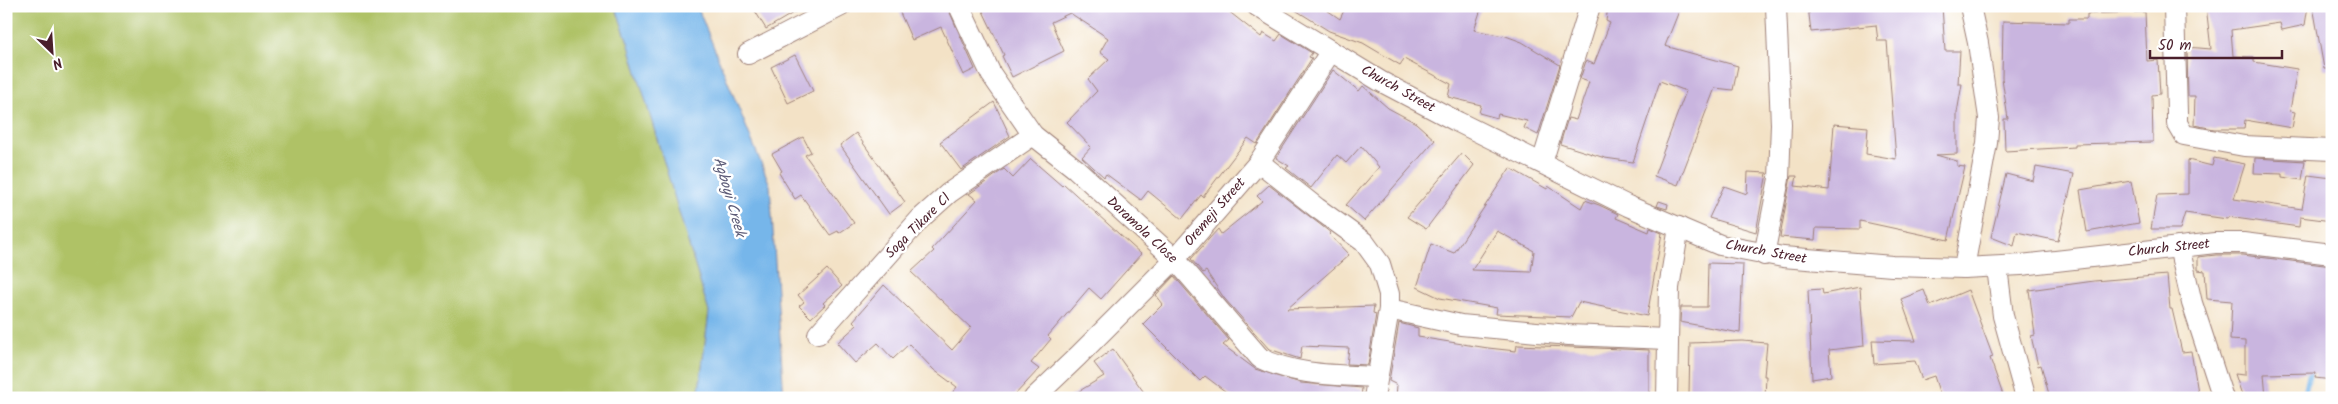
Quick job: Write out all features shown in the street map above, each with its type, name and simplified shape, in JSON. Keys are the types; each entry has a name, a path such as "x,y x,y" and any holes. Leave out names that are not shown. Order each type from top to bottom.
{"street":[{"path":"748,54 841,6"},
{"name":"Daramola Close","path":"959,6 991,74 1034,135 1076,169 1174,259 1260,358 1275,366 1298,371 1377,377"},
{"name":"Church Street","path":"1257,6 1380,81 1628,206 1720,244 1764,255 1892,266 1964,268 1997,267 2179,246 2243,243 2332,254"},
{"path":"1542,163 1590,6"},
{"path":"1764,255 1779,178 1782,124 1776,6"},
{"path":"1964,268 1987,143 1989,118 1970,6"},
{"path":"2174,6 2177,123 2184,135 2244,146 2332,150"},
{"name":"Oremeji Street","path":"1034,398 1174,259 1259,162 1332,51"},
{"name":"Soga Tikare Cl","path":"818,334 920,219 949,193 1034,135"},
{"path":"1259,162 1364,242 1380,264 1389,294 1389,310 1374,398"},
{"path":"1667,398 1669,288 1679,228"},
{"path":"2179,246 2192,303 2223,398"},
{"path":"1997,267 2003,316 2026,398"},
{"path":"1389,310 1461,324 1569,335 1667,339"}],"green space":[{"path":"6,6 615,6 628,42 709,312 698,398 6,398"}],"water":[{"name":"Agboyi Creek","path":"615,6 697,6 770,185 784,398 698,398 709,312 628,42"}],"building":[{"path":"752,6 805,6 766,29"},
{"path":"897,6 947,6 975,69 963,75 941,27 912,40"},
{"path":"972,6 1222,6 1261,37 1263,33 1276,41 1281,34 1312,53 1309,57 1312,58 1257,144 1248,138 1203,197 1201,195 1182,219 1148,191 1141,200 1106,174 1104,177 1082,157 1091,147 1067,122 1097,91 1088,79 1109,59 1100,52 1108,38 1070,13 1051,22 1064,51 1012,77 1002,56 1004,55 981,7 974,10"},
{"path":"1289,6 1321,6 1340,19 1346,6 1482,6 1474,30 1503,35 1522,42 1560,65 1538,135 1524,128 1527,121 1498,114 1497,118 1479,113 1481,105 1448,97 1451,84 1404,59 1400,65 1363,43 1329,31"},
{"path":"1608,6 1681,6 1665,46 1738,66 1733,90 1715,88 1678,185 1654,176 1686,91 1660,81 1633,162 1605,158 1560,144 1568,118 1576,120 1589,82 1580,79 1586,61 1594,64 1610,23 1606,21"},
{"path":"1808,6 1942,6 1945,51 1960,51 1958,84 1962,84 1957,113 1957,154 1936,155 1957,161 1957,166 1965,167 1948,240 1860,221 1860,229 1816,228 1815,240 1780,237 1791,176 1797,176 1795,186 1829,190 1834,124 1868,127 1866,154 1896,159 1887,41 1878,41 1876,25 1811,32"},
{"path":"2206,6 2308,6 2305,25 2282,30 2280,23 2231,30 2233,56 2254,57 2254,62 2297,69 2290,111 2295,112 2292,128 2245,120 2244,129 2214,129 2194,125 2195,96 2188,96 2187,47 2211,49"},
{"path":"2313,6 2332,6 2332,69 2324,69"},
{"path":"2145,12 2147,61 2158,60 2160,94 2152,95 2153,142 2075,144 2075,147 2005,151 2004,119 2008,119 2002,78 2003,21 2069,23 2069,19 2087,19 2087,14"},
{"path":"795,55 813,91 788,103 771,67"},
{"path":"1333,70 1359,91 1363,86 1388,108 1416,123 1435,140 1364,221 1346,205 1379,167 1361,146 1346,163 1337,155 1311,188 1286,168 1289,166 1276,158"},
{"path":"994,102 1010,136 961,170 940,142"},
{"path":"856,133 905,202 889,214 840,145"},
{"path":"803,137 811,152 805,155 854,223 839,233 838,231 830,235 801,195 795,199 779,173 782,171 772,154"},
{"path":"1462,153 1474,165 1426,229 1407,217"},
{"path":"2214,158 2245,164 2234,199 2302,209 2308,175 2332,178 2332,221 2300,217 2299,227 2185,213 2180,229 2151,229 2157,195 2188,194 2188,160 2212,166"},
{"path":"2255,158 2305,161 2302,180 2282,177 2282,174 2254,173"},
{"path":"1031,159 1062,186 1064,184 1141,254 1101,299 1089,288 1048,336 1051,339 1031,363 1039,369 1012,398 948,398 957,387 934,370 909,344 893,359 878,343 855,363 837,343 857,325 853,321 884,285 952,350 971,328 911,272 934,251 932,249 977,200 969,194 1004,169 1013,178"},
{"path":"2036,167 2074,174 2058,241 2017,232 2014,246 1991,237 2006,174 2033,181"},
{"path":"1510,168 1547,189 1548,186 1581,208 1585,200 1618,214 1616,218 1649,232 1650,228 1662,233 1647,316 1579,302 1571,317 1496,314 1497,308 1440,298 1417,287 1431,244 1454,253","holes":["1497,231 1534,251 1531,272 1472,270"]},
{"path":"1748,172 1767,173 1756,232 1709,218 1724,186 1747,194"},
{"path":"2131,181 2139,223 2087,232 2080,190"},
{"path":"1269,185 1331,233 1329,234 1349,255 1287,309 1374,306 1373,313 1376,314 1368,365 1347,364 1349,348 1302,346 1300,359 1269,349 1224,298 1206,271 1203,273 1191,259 1218,229 1221,234 1262,201 1257,196"},
{"path":"1659,201 1668,204 1667,209 1657,206"},
{"path":"2242,255 2332,266 2332,380 2315,378 2316,373 2264,374 2266,398 2243,398 2235,374 2245,375 2245,341 2230,340 2232,301 2207,299 2205,271 2198,270 2198,257"},
{"path":"1708,263 1743,264 1740,333 1680,322 1681,307 1707,307"},
{"path":"827,269 842,286 823,303 825,305 811,318 799,306 804,302 798,295"},
{"path":"2167,275 2170,309 2172,309 2182,352 2191,351 2199,398 2050,398 2041,365 2038,366 2031,336 2035,335 2029,290 2094,281"},
{"path":"1174,276 1229,340 1223,345 1255,369 1301,383 1362,388 1361,398 1234,398 1205,376 1200,381 1143,324 1163,304 1156,295"},
{"path":"1860,287 1864,346 1829,350 1831,376 1812,379 1808,290 1822,289 1823,294"},
{"path":"1924,290 1930,306 1968,290 1993,357 1990,358 2004,398 1941,398 1934,376 1922,380 1915,361 1874,364 1872,340 1916,341 1901,299"},
{"path":"1399,323 1418,328 1418,337 1488,348 1516,351 1517,345 1649,350 1649,398 1396,398 1397,385 1389,381"},
{"path":"1742,341 1767,343 1764,376 1766,376 1765,398 1689,395 1690,343"},
{"path":"1113,349 1148,398 1068,398 1104,376 1094,363"}],"waterway":[{"path":"2304,398 2311,366"}]}
